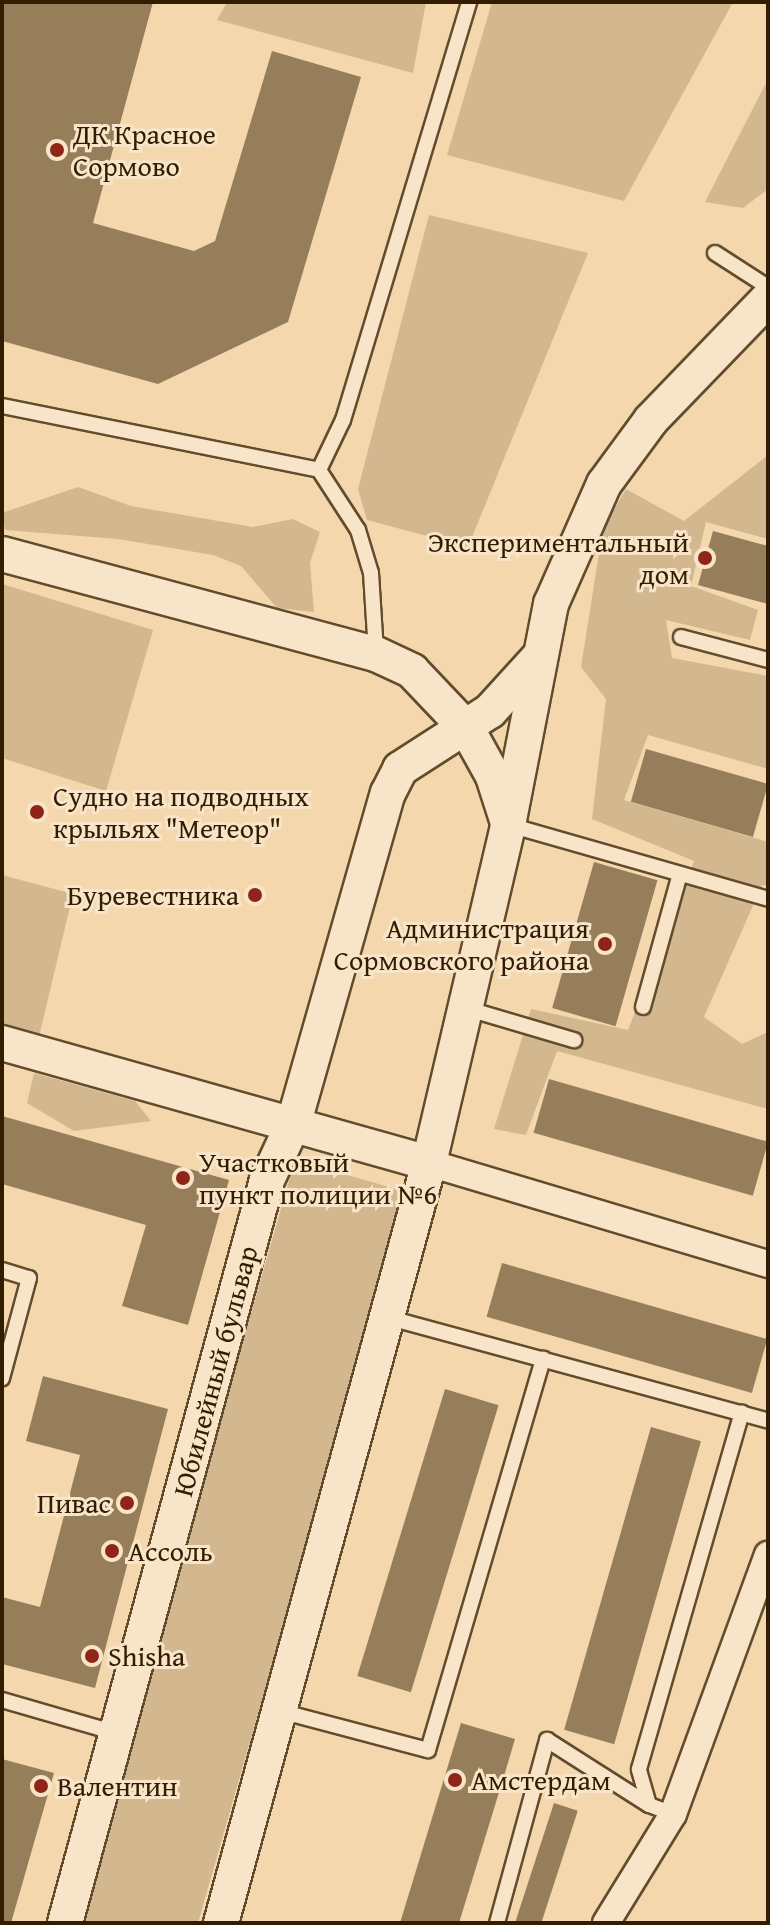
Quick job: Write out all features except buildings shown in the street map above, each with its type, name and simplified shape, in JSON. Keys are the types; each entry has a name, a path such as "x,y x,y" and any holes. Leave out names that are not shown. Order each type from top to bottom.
{"street":[{"path":"221,1923 390,1318 508,825 540,656 567,555 604,484 651,420 768,299"},
{"path":"2,554 376,654 412,671 467,729 493,776 508,825"},
{"name":"Юбилейный бульвар","path":"65,1923 267,1180 294,1122 388,793 418,754 467,729 540,656"},
{"path":"2,1043 294,1122 768,1264"},
{"path":"437,1127 468,1175"},
{"path":"606,1923 661,1809 768,1555"}],"lane":[{"path":"319,470 343,420 469,2"},
{"path":"715,253 768,287"},
{"path":"2,406 319,470 358,530 371,573 376,654"},
{"path":"681,637 768,660"},
{"path":"508,825 768,899"},
{"path":"643,1007 680,874"},
{"path":"464,1008 574,1040"},
{"path":"2,1270 29,1278 2,1378"},
{"path":"390,1318 768,1421"},
{"path":"280,1711 428,1750 543,1359"},
{"path":"661,1809 639,1769 742,1413"},
{"path":"2,1700 117,1733"},
{"path":"497,1923 547,1740 661,1809"}],"shaded area":[{"path":"227,2 426,2 413,73 217,20"},
{"path":"492,2 733,2 624,201 447,155"},
{"path":"768,79 768,189 743,208 705,202"},
{"path":"429,215 588,253 468,547 367,520 358,489"},
{"path":"768,455 768,539 706,522 691,586 758,610 750,640 666,620 672,658 768,676 768,769 648,735 624,800 768,842 768,886 762,885 704,1017 742,1044 768,1032 768,1109 557,1051 526,1135 494,1129 531,1009 628,1030 694,861 592,819 606,699 581,667 603,528 626,489 684,521"},
{"path":"78,487 131,506 253,527 293,519 320,532 310,563 314,612 277,608 241,566 213,555 118,539 5,530 2,513"},
{"path":"2,584 153,630 106,791 2,758"},
{"path":"2,875 73,894 37,1045 2,1035"},
{"path":"34,1073 135,1101 151,1121 74,1131 27,1103"},
{"path":"295,1160 407,1192 198,1923 86,1923 77,1920"}],"place":[{"name":"ДК Красное Сормово","path":"57,150"},
{"name":"Экспериментальный дом","path":"705,558"},
{"name":"Судно на подводных крыльях \"Метеор\"","path":"37,812"},
{"name":"Буревестника","path":"255,895"},
{"name":"Администрация Сормовского района","path":"605,944"},
{"name":"Участковый пункт полиции №6","path":"183,1178"},
{"name":"Пивас","path":"127,1503"},
{"name":"Ассоль","path":"112,1551"},
{"name":"Shisha","path":"92,1656"},
{"name":"Амстердам","path":"455,1780"},
{"name":"Валентин","path":"41,1786"}]}
